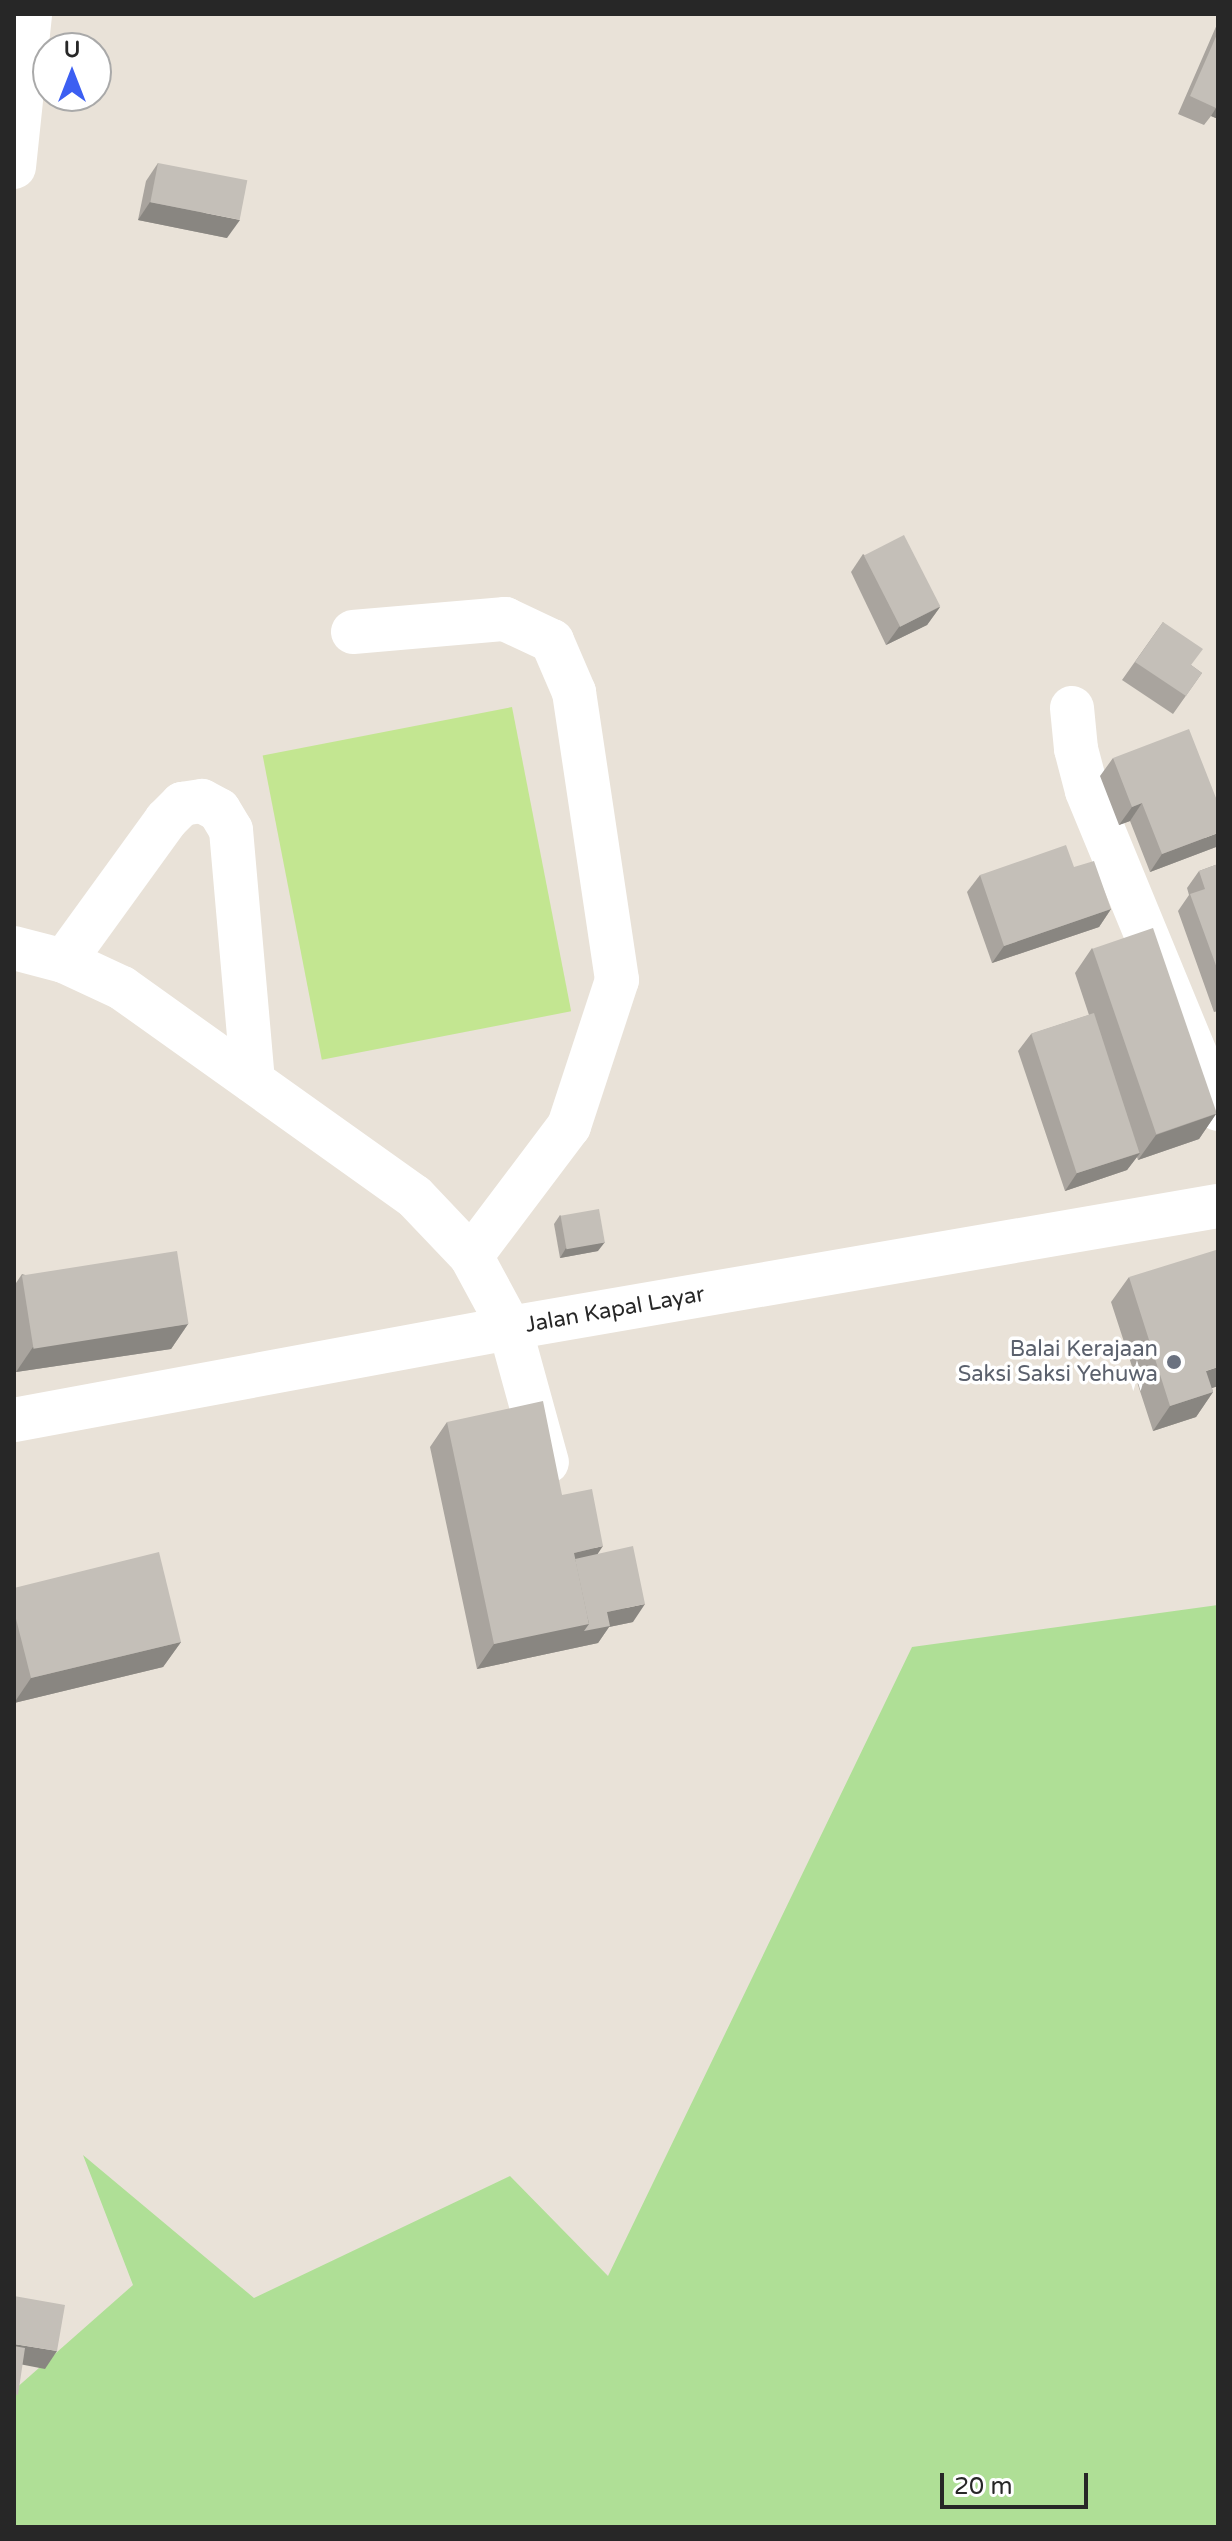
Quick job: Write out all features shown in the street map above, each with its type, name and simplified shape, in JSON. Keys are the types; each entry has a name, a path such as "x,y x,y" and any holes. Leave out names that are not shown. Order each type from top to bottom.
{"street":[{"path":"14,167 30,14"},
{"path":"353,632 505,619 552,641 574,692 617,980 569,1126 471,1256"},
{"path":"1072,708 1076,749 1087,791 1218,1109"},
{"path":"64,961 166,820 182,804 202,801 219,810 231,830 253,1081"},
{"path":"14,948 64,961 122,988 414,1196 471,1256 510,1328 559,1505"},
{"name":"Jalan Kapal Layar","path":"14,1420 510,1328 1218,1206"}],"green space":[{"path":"512,707 571,1011 322,1060 263,755"},
{"path":"1218,1605 1218,2527 14,2527 14,2390 133,2285 83,2155 254,2298 510,2176 608,2276 912,1647"}],"building":[{"path":"1218,32 1218,104 1216,108 1190,96"},
{"path":"158,163 247,180 240,220 150,202"},
{"path":"904,535 940,606 900,627 864,555"},
{"path":"1163,622 1203,649 1191,665 1202,673 1186,696 1135,662"},
{"path":"1189,729 1218,803 1218,833 1162,854 1142,803 1132,807 1113,758"},
{"path":"1066,845 1074,867 1094,861 1111,909 1004,946 980,875"},
{"path":"1218,864 1218,971 1190,894 1205,889 1199,871"},
{"path":"1153,928 1217,1113 1156,1134 1092,949"},
{"path":"1094,1013 1139,1153 1077,1173 1031,1033"},
{"path":"599,1209 605,1242 566,1249 561,1216"},
{"name":"Balai Kerajaan Saksi Saksi Yehuwa","path":"1216,1250 1218,1367 1206,1371 1213,1392 1170,1406 1129,1277"},
{"path":"177,1251 189,1324 34,1349 22,1276"},
{"path":"543,1401 562,1495 592,1489 603,1546 574,1553 589,1624 494,1644 447,1422"},
{"path":"633,1546 645,1604 607,1612 610,1626 584,1631 589,1624 575,1559"},
{"path":"159,1552 181,1642 31,1678 14,1611 14,1588"},
{"path":"14,2296 65,2305 57,2351 14,2344"},
{"path":"14,2346 25,2348 18,2395 14,2394"}],"place":[{"name":"Balai Kerajaan Saksi Saksi Yehuwa","path":"1174,1362"}]}
